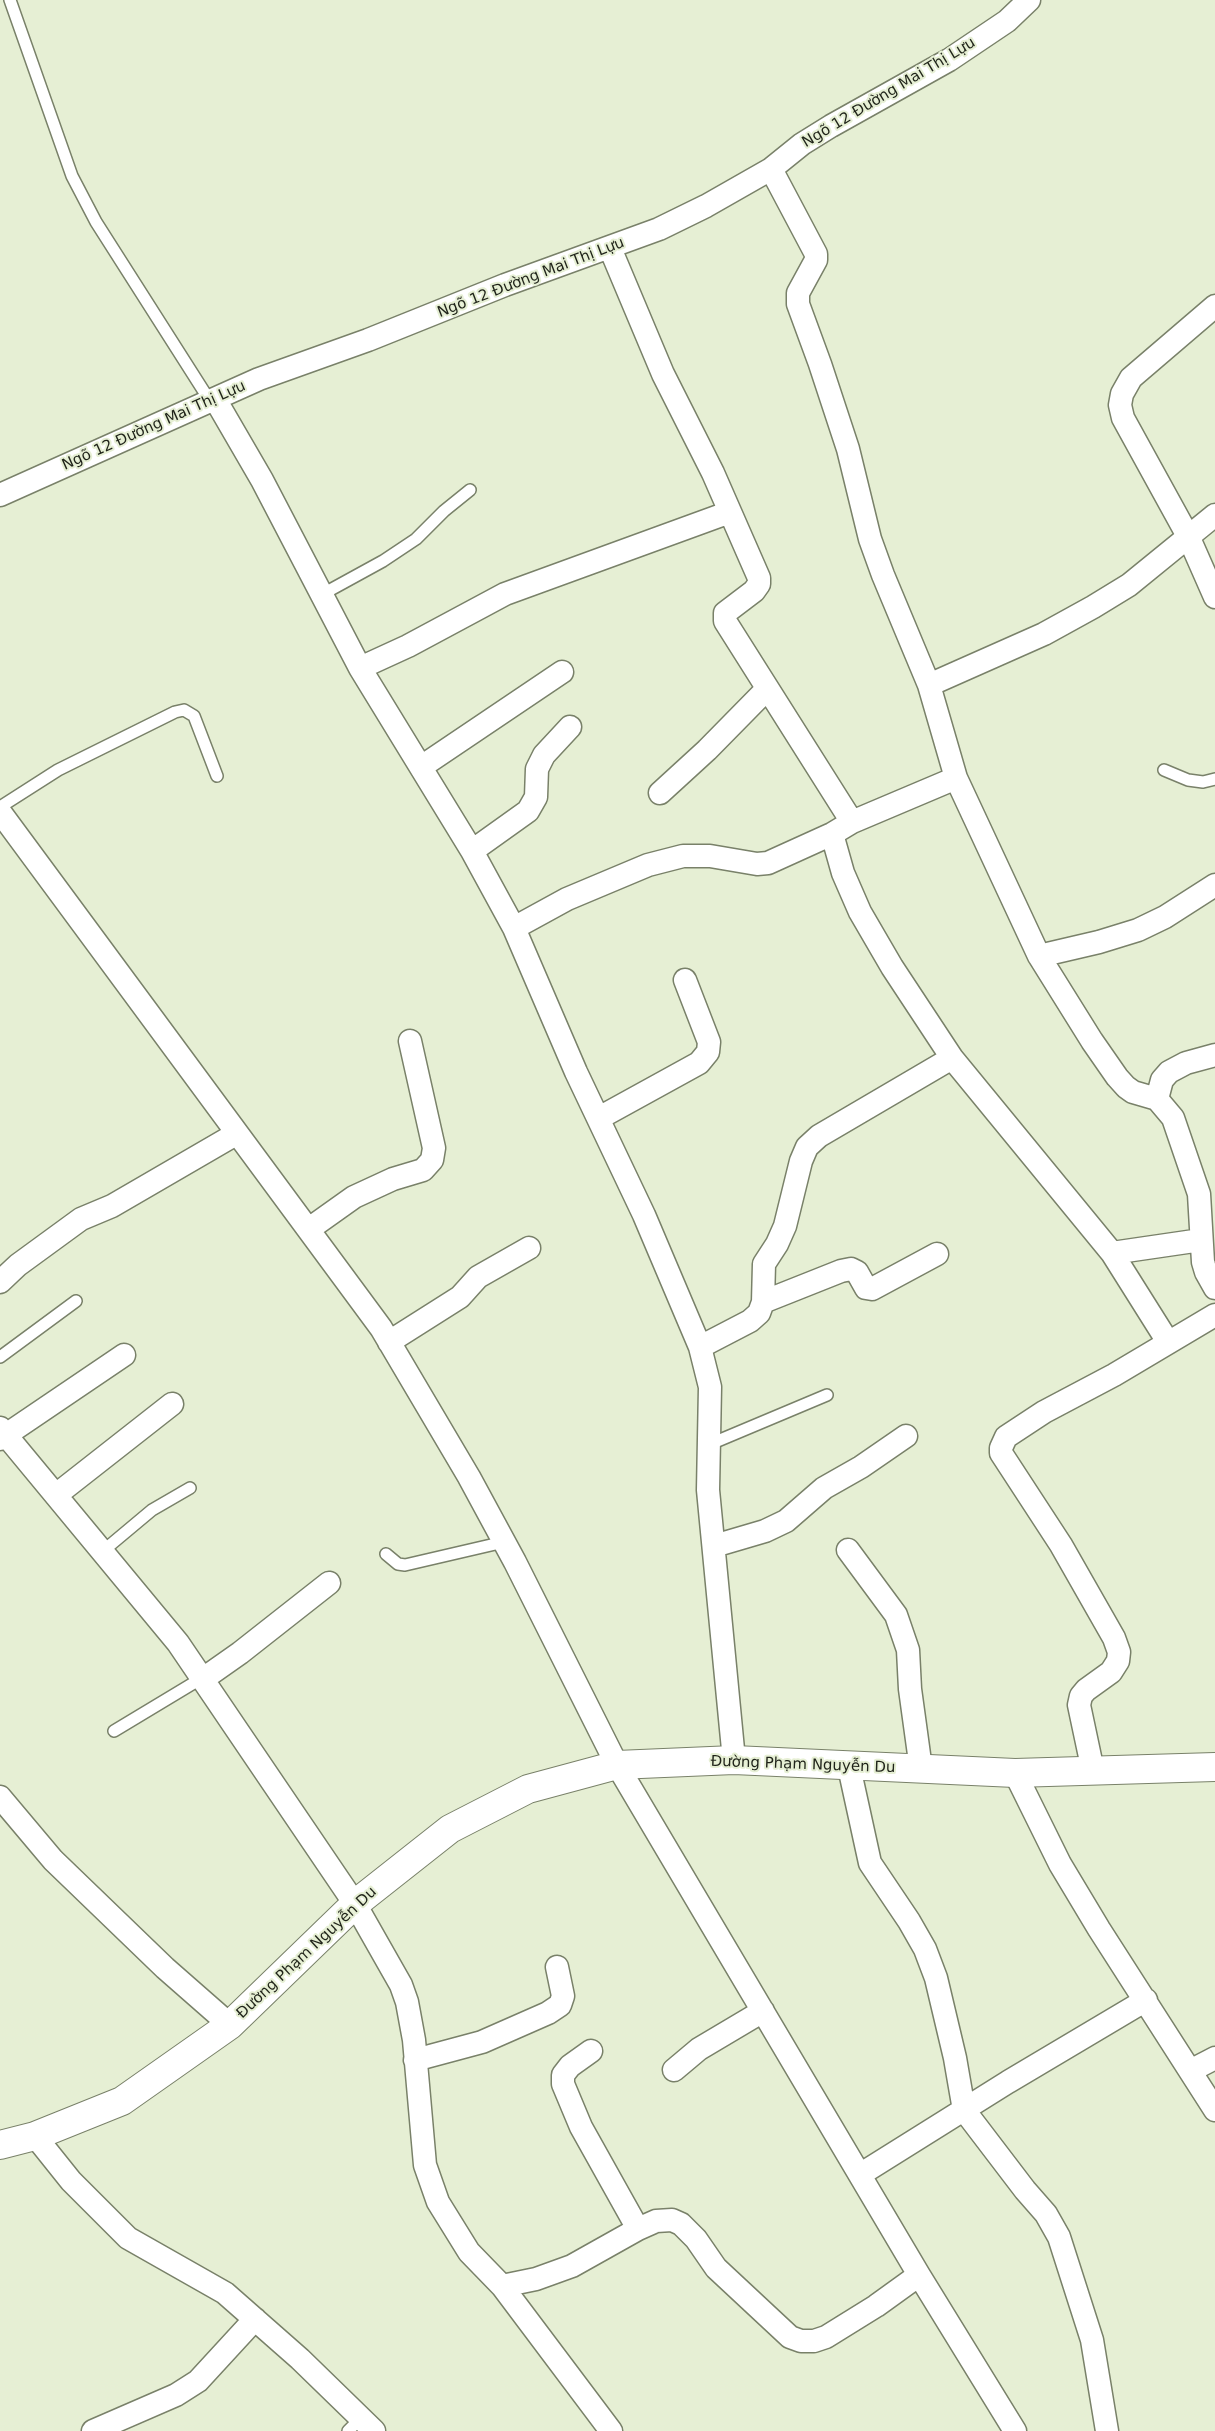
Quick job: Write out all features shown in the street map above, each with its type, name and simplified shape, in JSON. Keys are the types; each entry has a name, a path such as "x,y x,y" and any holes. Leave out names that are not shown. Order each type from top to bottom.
{"main road":[{"name":"Đường Phạm Nguyễn Du","path":"0,2144 35,2136 122,2101 230,2025 355,1904 450,1829 528,1789 617,1765 734,1760 1015,1774 1215,1767"}],"street":[{"name":"Ngõ 12 Đường Mai Thị Lựu","path":"0,495 259,379 368,340 505,285 659,229 706,206 771,169 802,144 831,126 957,54 1007,21 1029,0"},
{"path":"771,169 816,254 816,260 798,293 798,304 848,449 870,539 883,575 929,684 956,778 1039,956 1117,1077 1133,1092 1157,1099 1173,1118 1199,1194 1206,1272 1215,1288"},
{"path":"610,248 663,374 760,578 759,584 754,590 728,609 724,617 767,689 852,822"},
{"path":"1215,306 1131,378 1122,394 1120,405 1123,418 1189,538 1215,597"},
{"path":"213,400 262,480 360,668 472,851 514,928 576,1072 644,1215 700,1347 710,1388 708,1490 734,1760"},
{"path":"360,668 408,646 505,594 730,512"},
{"path":"929,684 1044,634 1093,607 1129,585 1215,515"},
{"path":"420,768 562,672"},
{"path":"660,793 707,750 767,689"},
{"path":"472,851 528,811 536,797 537,769 544,755 570,727"},
{"path":"514,928 566,899 648,865 683,856 710,856 757,864 768,863 832,834 852,822 956,778"},
{"path":"0,812 236,1134 309,1229 389,1342 427,1404 504,1542 617,1765 919,2275 1016,2431"},
{"path":"832,834 843,873 860,912 892,967 952,1058 1112,1253 1168,1342"},
{"path":"1039,956 1100,942 1138,930 1165,917 1215,885"},
{"path":"599,1118 699,1064 708,1052 710,1042 685,980"},
{"path":"309,1229 354,1197 393,1179 423,1170 432,1160 434,1148 410,1041"},
{"path":"1157,1099 1162,1080 1169,1072 1186,1063 1215,1055"},
{"path":"700,1347 750,1321 759,1313 763,1302 764,1264 777,1244 785,1226 801,1160 807,1147 819,1136 952,1058"},
{"path":"0,1282 18,1265 81,1219 112,1206 236,1134"},
{"path":"1112,1253 1202,1240"},
{"path":"389,1342 460,1298 478,1277 528,1248"},
{"path":"763,1302 841,1271 851,1269 857,1272 866,1288 872,1289 937,1254"},
{"path":"1093,1771 1079,1705 1081,1696 1086,1690 1110,1672 1118,1661 1119,1652 1114,1638 1061,1544 1001,1453 1001,1448 1006,1438 1021,1427 1215,1315"},
{"path":"124,1355 2,1434 56,1495 178,1643 355,1904 401,1985 408,2002 426,2165 438,2202 469,2252 502,2286 611,2431"},
{"path":"56,1495 172,1404"},
{"path":"714,1546 765,1531 786,1521 824,1488 861,1467 906,1436"},
{"path":"848,1550 896,1615 908,1650 910,1689 921,1769"},
{"path":"202,1678 240,1653 329,1583"},
{"path":"849,1767 870,1863 925,1949 936,1978 955,2058 964,2110 1025,2190 1046,2214 1059,2237 1092,2340 1107,2431"},
{"path":"1015,1774 1060,1864 1099,1929 1215,2110"},
{"path":"0,1797 67,1873 165,1968 230,2025"},
{"path":"415,2060 482,2042 548,2013 560,2005 563,1996 557,1967"},
{"path":"860,2174 1146,2000"},
{"path":"674,2070 699,2049 763,2011"},
{"path":"591,2051 570,2066 564,2075 563,2084 585,2135 638,2229"},
{"path":"1190,2071 1215,2058"},
{"path":"35,2136 70,2181 128,2238 225,2293 300,2359 361,2427"},
{"path":"502,2286 536,2279 572,2266 638,2229 665,2219 681,2224 696,2239 716,2268 790,2337 801,2341 814,2341 826,2337 876,2306 919,2275"},
{"path":"93,2431 176,2395 191,2386 255,2319"}],"lane":[{"path":"10,0 72,176 96,222 213,400"},
{"path":"321,596 383,561 416,539 444,511 470,490"},
{"path":"0,807 58,770 175,712 184,710 194,716 217,776"},
{"path":"1164,770 1188,780 1203,782 1215,778"},
{"path":"0,1357 76,1301"},
{"path":"708,1445 826,1395"},
{"path":"103,1551 152,1510 190,1488"},
{"path":"386,1554 398,1564 405,1565 504,1542"},
{"path":"114,1731 202,1678"}]}
